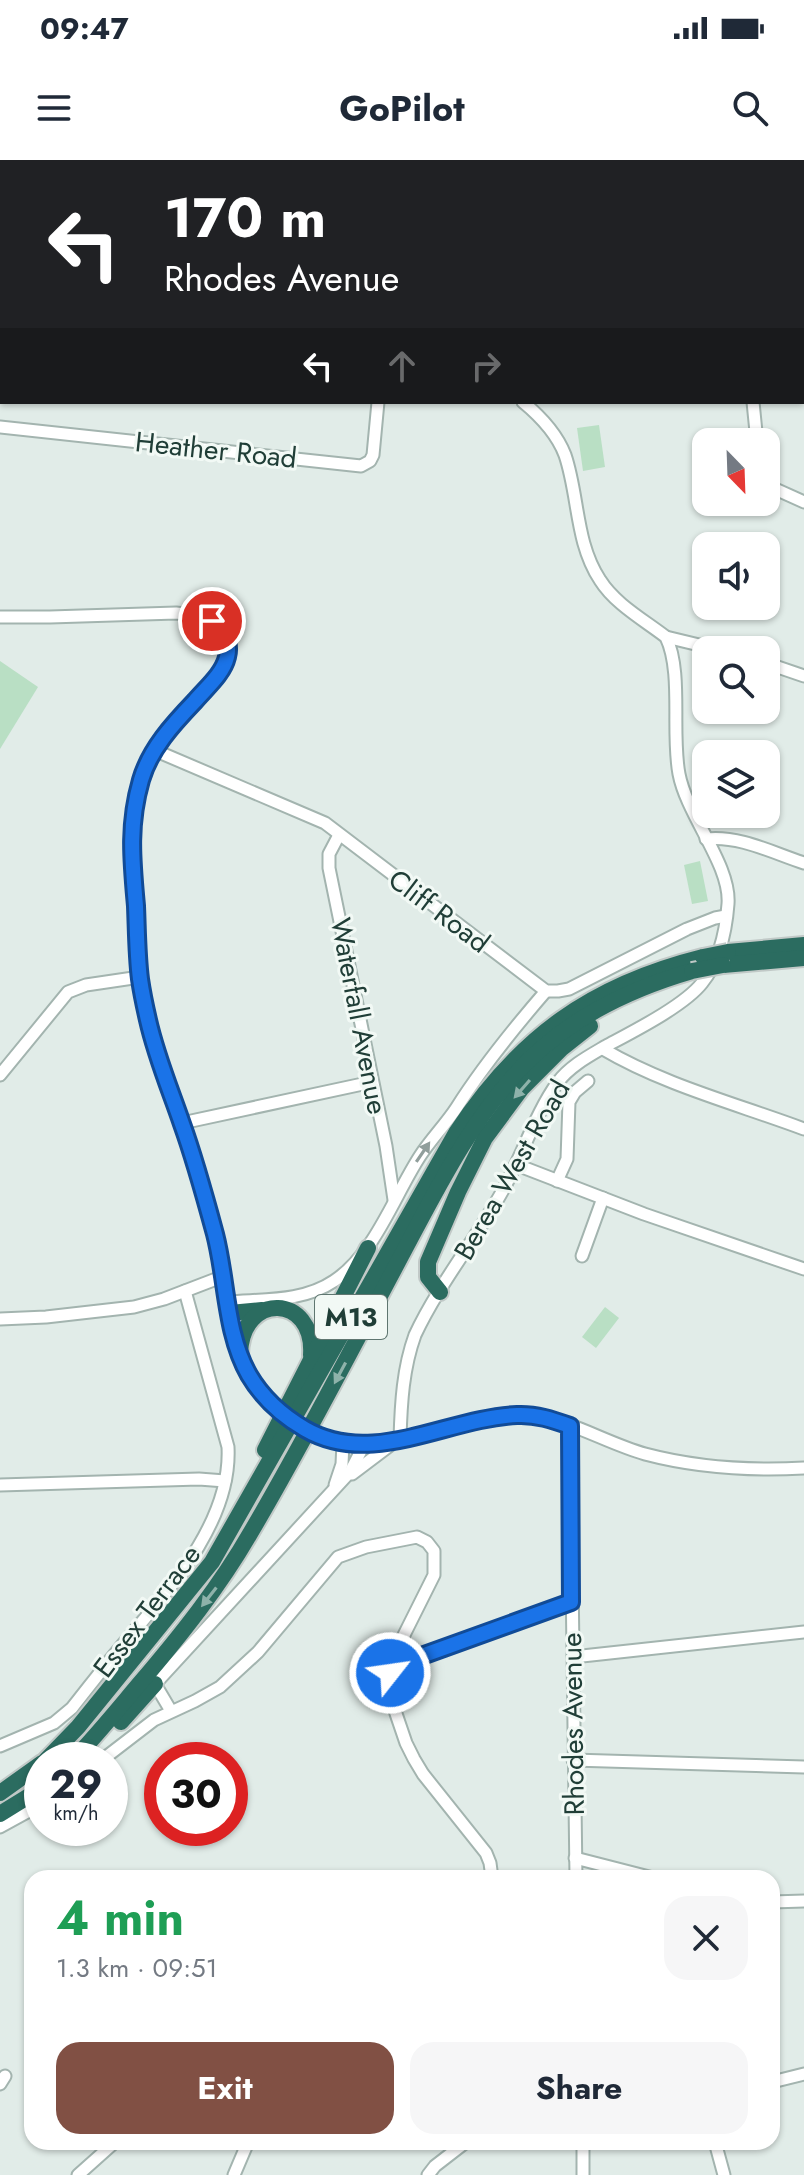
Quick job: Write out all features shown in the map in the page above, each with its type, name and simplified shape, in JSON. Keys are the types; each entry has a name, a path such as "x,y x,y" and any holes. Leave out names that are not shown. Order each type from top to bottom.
{"highway":[{"name":"M13","path":"89,1742 150,1672 221,1582 293,1459 472,1131 491,1103 526,1063 572,1026 624,995 726,959 802,948"},
{"name":"M13","path":"63,1742 194,1585 230,1532 440,1160 498,1074 545,1030 598,996 655,970 703,957 726,959"},
{"path":"440,1292 428,1277 430,1257 473,1159 498,1118 533,1076 590,1025 674,976"},
{"path":"456,1107 538,1030 574,1006 598,996"},
{"path":"194,1585 368,1248"},
{"path":"229,1307 281,1308 297,1315 306,1326 311,1340 310,1361"},
{"path":"240,1354 245,1329 252,1318 263,1310"},
{"path":"100,1742 155,1684"},
{"name":"M13","path":"0,1793 24,1776"},
{"path":"0,1815 24,1800"},
{"path":"0,1815 24,1804"}],"street":[{"name":"Heather Road","path":"0,427 359,466 371,459 378,404"},
{"path":"525,404 550,428 565,454 579,529 600,580 621,603 666,637 692,643"},
{"path":"753,404 756,428"},
{"path":"780,491 804,502"},
{"path":"0,617 176,613 201,616 212,621 226,637 227,660 220,671 154,750 141,780 132,827 131,853 140,977 155,1048 182,1123 211,1220 240,1354 258,1389 274,1408 312,1433 339,1442 364,1445 516,1415 544,1418 645,1453 682,1462 734,1469 804,1468"},
{"name":"Berea West Road","path":"400,1439 401,1404 408,1358 419,1327 502,1193 558,1083 573,1068 697,989 715,960 726,916 727,889 685,795 680,776 675,732 674,665 666,637"},
{"path":"780,668 804,676"},
{"name":"Cliff Road","path":"154,750 325,823 546,991"},
{"name":"Waterfall Avenue","path":"339,835 329,851 329,868 386,1146 394,1200"},
{"path":"706,839 728,839 804,863"},
{"path":"229,1307 309,1293 341,1276 368,1248 427,1145 475,1077 546,991 569,989 699,924 726,916"},
{"path":"0,1075 68,992 86,985 140,977"},
{"path":"620,1039 620,1058"},
{"path":"603,1049 689,1087 804,1129"},
{"path":"557,1181 567,1159 570,1099 588,1081"},
{"path":"182,1123 372,1082"},
{"path":"517,1165 804,1269"},
{"path":"582,1256 603,1198"},
{"path":"0,1319 134,1307 224,1276"},
{"name":"Essex Terrace","path":"0,1746 54,1723 72,1708 176,1581 209,1525 225,1481 229,1458 227,1437 185,1291"},
{"name":"Rhodes Avenue","path":"570,1426 576,1870"},
{"path":"334,1490 400,1439"},
{"path":"334,1490 342,1464 339,1442"},
{"path":"171,1711 155,1684 334,1490 354,1467 364,1445"},
{"path":"0,1485 173,1479 225,1481"},
{"path":"125,1742 154,1720 220,1687 258,1652 338,1557 417,1537 427,1542 434,1551 435,1566 432,1583 397,1649 391,1667 390,1696 410,1751 423,1774 486,1853 491,1870"},
{"path":"391,1667 571,1602"},
{"path":"573,1657 804,1632"},
{"path":"573,1760 804,1767"},
{"path":"0,1827 24,1814"},
{"path":"575,1858 622,1870"},
{"path":"780,1902 804,1901"},
{"path":"780,2080 804,2074"},
{"path":"78,2175 106,2150"},
{"path":"234,2175 241,2150"},
{"path":"428,2175 456,2150"},
{"path":"583,2150 583,2175"},
{"path":"717,2150 724,2175"}],"green space":[{"path":"599,425 605,467 583,471 577,428"},
{"path":"0,661 38,687 0,749"},
{"path":"700,861 708,901 692,904 684,865"},
{"path":"605,1307 619,1318 596,1348 582,1337"}],"route":[{"path":"212,621 226,637 227,660 154,750 147,763 132,827 131,853 140,977 149,1022 211,1220 234,1334 248,1373 267,1400 282,1414 312,1433 343,1443 379,1444 469,1422 516,1415 544,1418 570,1426 571,1602 391,1667 390,1673"}]}
